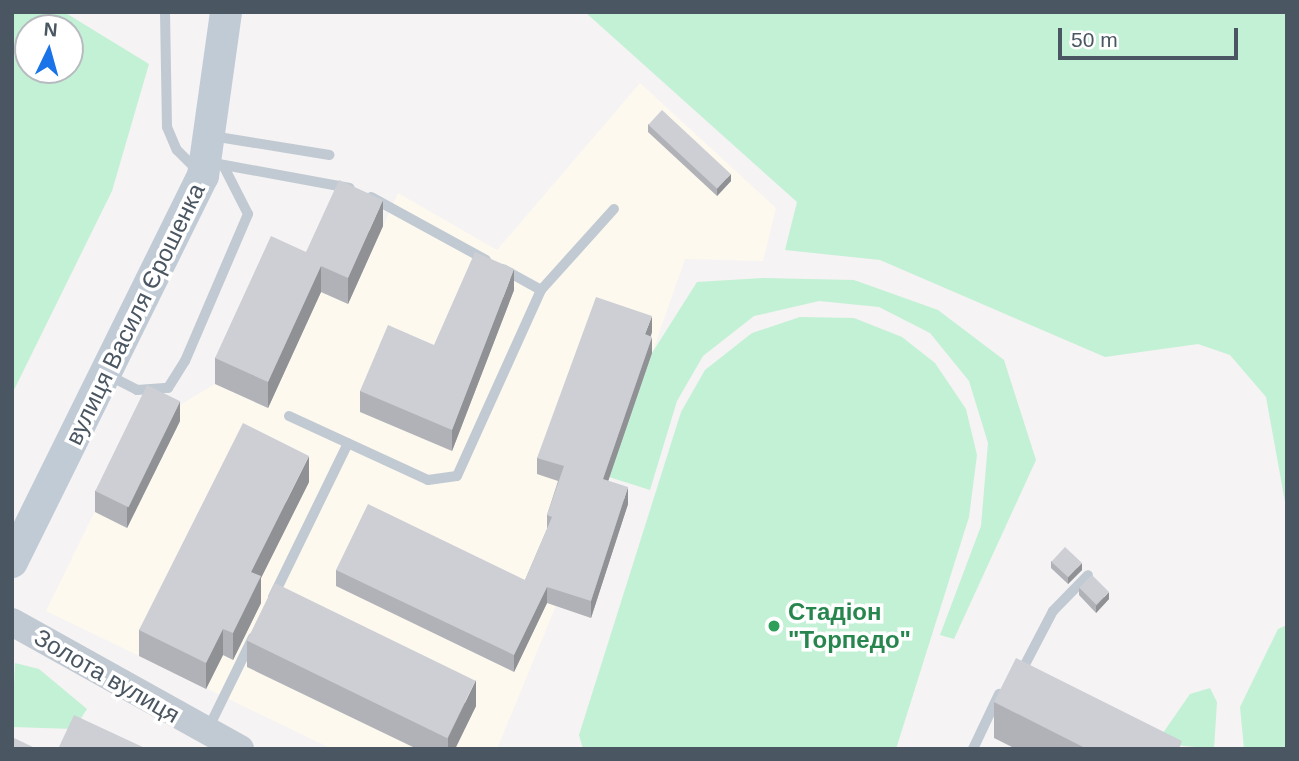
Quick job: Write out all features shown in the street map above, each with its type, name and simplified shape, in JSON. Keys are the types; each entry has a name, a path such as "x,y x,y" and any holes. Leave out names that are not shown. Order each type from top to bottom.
{"main road":[{"name":"вулиця Василя Єрошенка","path":"12,562 108,375 210,159 226,12"}],"street":[{"name":"Золота вулиця","path":"12,622 240,749"}],"lane":[{"path":"165,12 167,127 177,150 357,189 541,290"},
{"path":"210,159 329,155"},
{"path":"108,375 137,390 167,388 185,361 248,215 210,159"},
{"path":"289,416 428,480 457,476 541,290 614,209"},
{"path":"265,614 348,443"},
{"path":"1016,681 1053,611 1088,575"},
{"path":"206,732 259,626"},
{"path":"973,749 1007,677 1028,687"}],"shaded area":[{"path":"640,83 776,208 763,261 685,259 609,477 497,749 332,749 46,611 147,405 165,414 215,384 268,408 321,292 348,304 398,193 497,250"}],"green space":[{"path":"12,12 67,14 14,14 14,84 84,84 84,24 149,64 112,191 12,394"},
{"path":"585,12 1287,12 1287,513 1266,397 1230,355 1198,344 1105,357 880,260 785,250 797,202"},
{"path":"763,278 854,280 938,310 1004,360 1036,460 954,639 940,635 981,526 988,443 969,381 930,333 879,307 819,301 754,316 703,356 677,401 650,490 609,477 652,353 697,282"},
{"name":"Стадіон \"Торпедо\"","path":"800,317 854,318 902,337 935,363 966,409 977,455 969,517 896,749 583,749 579,735 681,412 705,370 752,333"},
{"path":"1287,625 1287,749 1244,749 1240,707 1278,629"},
{"path":"15,663 39,669 87,709 74,729 12,727"},
{"path":"1210,688 1217,702 1214,749 1156,743 1190,694"}],"building":[{"path":"662,110 731,174 717,189 648,125"},
{"path":"339,180 383,200 348,278 321,266 268,382 215,358 271,236 306,252"},
{"path":"475,252 514,269 452,430 360,391 388,325 434,345"},
{"path":"596,297 652,316 645,334 652,337 603,479 628,487 591,601 547,587 514,655 336,570 368,504 525,580 552,517 547,515 564,466 537,458"},
{"path":"147,385 180,401 129,507 95,491"},
{"path":"243,423 309,456 251,572 261,576 233,633 223,629 206,663 139,630"},
{"path":"1065,547 1082,563 1068,577 1051,562"},
{"path":"1092,575 1109,592 1096,605 1079,588"},
{"path":"275,583 475,681 447,738 247,641"},
{"path":"1016,658 1182,741 1179,749 1087,749 994,702"},
{"path":"74,715 147,749 58,749"},
{"path":"12,737 37,749 12,749"}],"place":[{"name":"Стадіон \"Торпедо\"","path":"774,626"}]}
